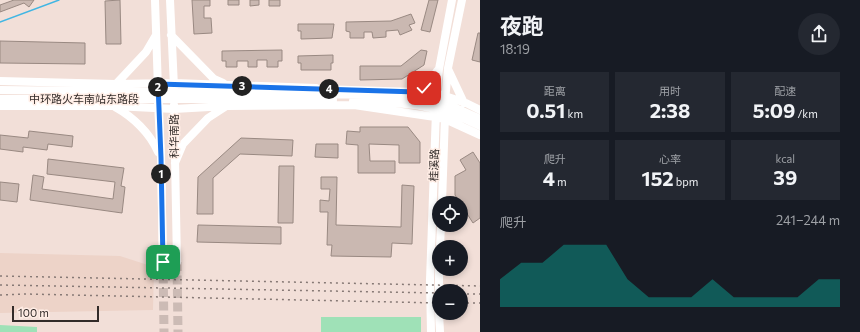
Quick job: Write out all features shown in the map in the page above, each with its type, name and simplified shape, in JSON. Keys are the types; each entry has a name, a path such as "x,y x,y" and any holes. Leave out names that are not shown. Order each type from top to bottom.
{"main road":[{"name":"科华南路","path":"155,0 163,262"},
{"name":"科华南路","path":"170,0 174,83 174,165 177,262"},
{"name":"桂溪路","path":"431,332 430,280 436,93 452,0"},
{"name":"桂溪路","path":"442,196 445,96 448,68 462,0"},
{"path":"171,35 214,79 227,85"},
{"path":"116,84 146,52 156,36"},
{"path":"448,68 464,103"},
{"path":"417,92 432,80 439,69"},
{"path":"0,81 116,84 174,83 436,93 480,110"},
{"name":"中环路火车南站东路段","path":"0,90 384,95 426,100 451,106 480,119"},
{"name":"中环路火车南站东路段","path":"0,99 279,99 384,102 432,107 461,116 480,126"},
{"path":"0,106 114,106 174,109 228,106 354,105 445,119 480,135"},
{"path":"114,106 128,114 153,141 161,158"},
{"path":"174,165 183,144 215,112 228,106"},
{"path":"439,320 440,332"}],"shaded area":[{"path":"0,253 120,256 154,267 153,310 0,313"}],"green space":[{"path":"321,317 421,317 421,332 321,332"},
{"path":"0,325 37,327 37,332 0,332"}],"building":[{"path":"14,0 34,0 29,7 24,3 0,12 0,5"},
{"path":"120,0 121,44 106,44 105,1"},
{"path":"192,0 210,0 210,6 204,6 204,18 211,18 212,33 194,34"},
{"path":"228,0 239,0 239,5 228,5"},
{"path":"250,0 259,0 259,5 250,6"},
{"path":"269,0 280,0 280,6 269,6"},
{"path":"429,0 438,0 430,32 421,30"},
{"path":"411,14 415,23 409,25 412,30 400,35 398,30 386,31 386,37 373,38 372,32 364,32 364,38 350,38 350,32 346,31 346,22 391,21"},
{"path":"298,24 334,24 332,38 301,39 301,31 298,31"},
{"path":"478,33 480,33 480,62 472,60"},
{"path":"0,41 85,43 85,64 0,63"},
{"path":"282,50 282,61 278,61 278,67 267,67 267,60 257,60 257,67 248,67 248,61 237,61 237,67 226,67 226,61 222,61 222,51"},
{"path":"421,50 427,51 424,65 402,79 360,80 360,66 401,66"},
{"path":"333,55 331,70 301,70 301,63 298,63 298,56"},
{"path":"360,127 408,127 420,142 420,163 399,163 399,145 369,144 370,161 395,161 395,173 358,173 358,145 346,144 347,131 360,132"},
{"path":"29,131 73,136 72,147 48,144 47,150 23,147 23,152 0,149 0,135 28,138"},
{"path":"241,138 293,140 292,156 240,154 213,178 213,214 197,214 198,177"},
{"path":"316,144 338,144 338,158 315,157"},
{"path":"473,152 480,163 480,218 473,223 468,215 468,196 455,195 455,176 466,170 460,160"},
{"path":"48,159 124,168 121,186 125,187 122,213 30,200 33,175 44,177 42,189 113,199 115,182 47,174"},
{"path":"279,166 294,166 293,223 278,223"},
{"path":"321,177 337,177 336,225 401,227 402,185 414,186 412,244 392,243 391,257 331,256 332,245 327,245 328,212 320,212 320,200 329,201 330,189 321,189"},
{"path":"0,182 19,184 17,202 0,200"},
{"path":"198,225 281,227 281,244 197,242"}],"waterway":[{"path":"0,22 59,0"}],"tunnel":[{"path":"163,261 164,332"},
{"path":"177,262 178,332"}],"railway":[{"path":"0,276 480,286"},
{"path":"0,285 432,293"},
{"path":"0,295 26,294 432,303"},
{"path":"468,294 480,294"},
{"path":"468,303 480,303"}],"route":[{"path":"163,262 158,84 174,83 417,92 424,88"}]}
